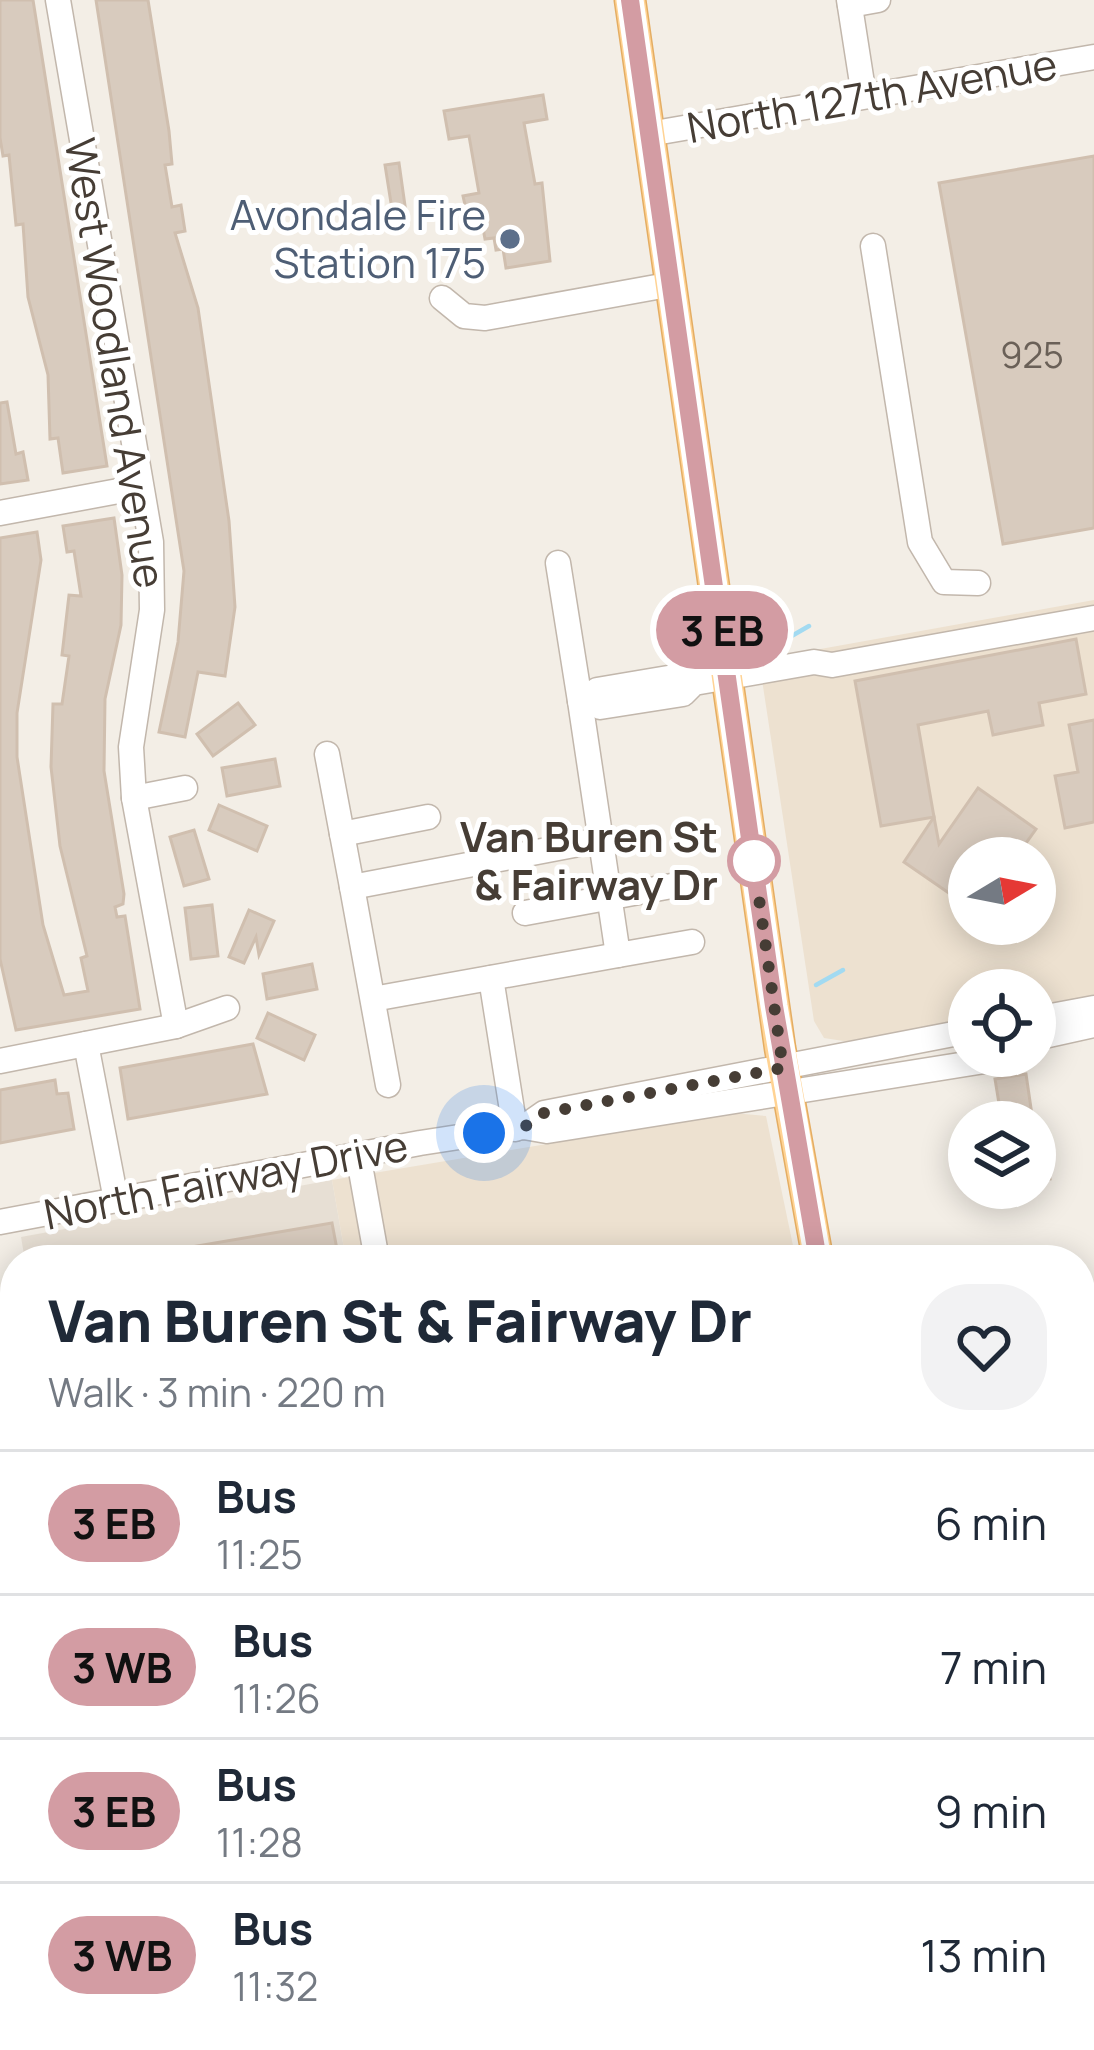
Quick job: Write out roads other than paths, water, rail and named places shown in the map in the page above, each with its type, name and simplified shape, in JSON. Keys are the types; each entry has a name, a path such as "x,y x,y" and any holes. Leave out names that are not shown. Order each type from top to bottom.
{"main road":[{"path":"630,0 785,1080 815,1245"}],"street":[{"name":"West Woodland Avenue","path":"58,0 151,542 152,610 131,747 134,798 176,1026"},
{"path":"864,96 849,3 878,0"},
{"name":"North 127th Avenue","path":"649,134 1094,57"},
{"path":"873,246 920,542 944,582 978,583"},
{"path":"442,298 464,316 485,318 673,284"},
{"path":"0,513 140,487"},
{"path":"558,563 585,700 618,955"},
{"path":"585,700 597,689 680,676 694,683 814,662 832,665 1094,618"},
{"path":"327,754 388,1084"},
{"path":"134,798 185,788"},
{"path":"342,834 428,817"},
{"path":"352,887 601,840"},
{"path":"525,913 688,883"},
{"path":"373,999 692,942"},
{"path":"491,978 520,1128"},
{"path":"0,1060 176,1026 227,1008"},
{"path":"1056,1015 1094,1009"},
{"path":"1056,1033 1094,1025"},
{"name":"North Fairway Drive","path":"785,1080 948,1037"},
{"path":"1056,1048 1094,1041"},
{"path":"86,1044 116,1200"},
{"name":"North Fairway Drive","path":"0,1222 520,1128 544,1113 948,1063"},
{"path":"358,1154 374,1245"}],"waterway":[{"path":"764,643 783,641 809,626"},
{"path":"816,985 843,970"}],"place":[{"name":"Avondale Fire Station 175","path":"510,239"},
{"name":"Van Buren St & Fairway Dr","path":"754,861"}]}
